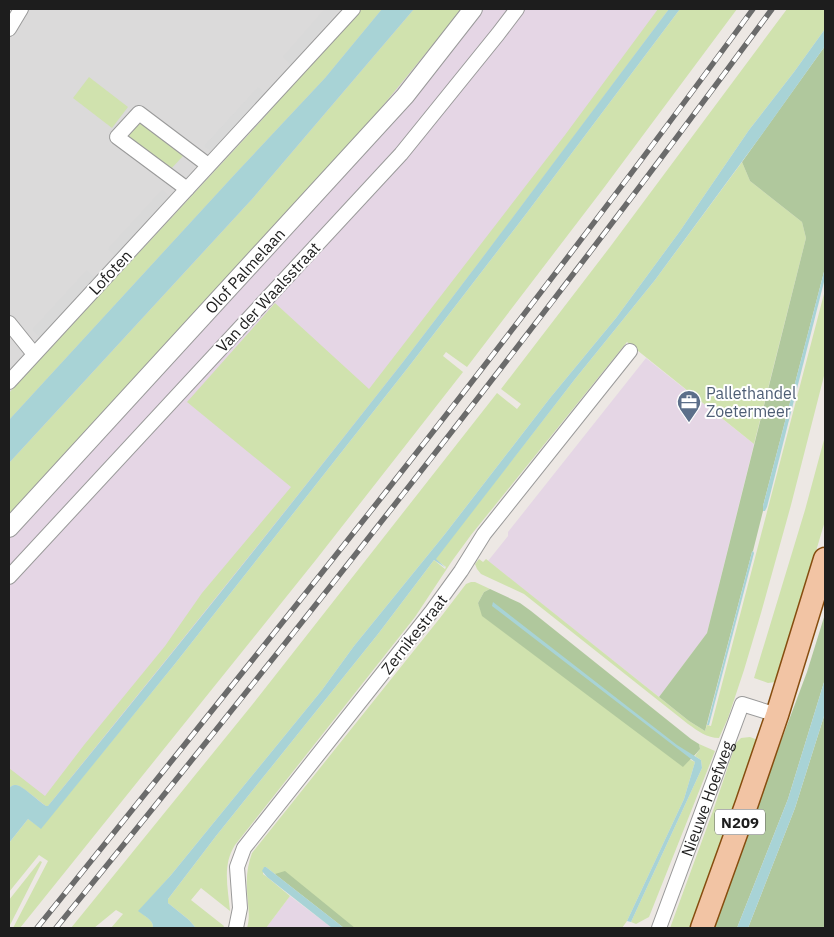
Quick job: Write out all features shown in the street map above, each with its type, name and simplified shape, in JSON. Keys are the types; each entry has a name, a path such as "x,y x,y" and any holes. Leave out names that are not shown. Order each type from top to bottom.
{"main road":[{"name":"N209","path":"702,928 777,715 825,559"}],"street":[{"path":"9,29 21,9"},
{"name":"Lofoten","path":"9,380 353,9"},
{"name":"Olof Palmelaan","path":"9,528 405,96 473,9"},
{"name":"Van der Waalsstraat","path":"9,577 401,154 517,9"},
{"path":"186,189 117,137 139,113 208,165"},
{"path":"9,323 34,354"},
{"name":"Zernikestraat","path":"236,928 240,908 237,867 244,848 432,611 484,534 630,352"},
{"name":"Nieuwe Hoefweg","path":"659,928 742,704 777,715"}],"shaded area":[{"path":"9,9 406,9 9,443"},
{"path":"325,9 339,9 291,64 283,57"},
{"path":"406,9 672,9 390,384 42,818 9,821 9,443"},
{"path":"258,87 266,94 212,152 204,146"},
{"path":"162,190 170,197 116,256 108,249"},
{"path":"87,270 96,279 41,339 32,330"},
{"path":"646,358 754,444 707,633 659,697 488,561 508,536 508,532"},
{"path":"290,896 332,928 266,928"}],"green space":[{"path":"358,9 382,9 325,78 9,420 9,393 261,121"},
{"path":"414,9 462,9 363,130 9,514 9,463 253,198"},
{"path":"658,9 669,9 437,318 271,529 48,806 16,785 11,786 9,789 9,768 45,796 165,646 202,593 291,487 187,402 275,303 369,389 565,135"},
{"path":"680,9 737,9 467,367 446,352 443,356 463,372 315,561 20,928 13,928 48,861 39,855 9,892 9,843 28,819 41,828 174,665 410,365"},
{"path":"787,9 825,9 825,29 749,130 680,231 616,318 550,398 445,534 354,646 322,690 171,875 139,911 150,920 153,928 111,928 123,914 116,910 94,928 71,928 252,705 497,393 517,409 521,404 501,389 610,247"},
{"path":"825,46 825,268 705,731 659,697 707,633 806,238 802,222 750,181 742,162"},
{"path":"89,77 128,107 112,128 73,98"},
{"path":"141,123 183,156 170,170 130,138 129,134 137,124"},
{"path":"742,162 750,181 802,222 806,238 754,444 627,342 471,535 415,617 235,845 228,861 227,869 230,911 201,888 191,900 224,926 223,928 196,928 168,903 168,899 216,836 378,634 434,560 445,569 446,567 435,559 575,379 655,280"},
{"path":"825,290 825,372 791,505 744,670 728,718 719,738 711,737 688,724 524,594 481,574 475,564 479,559 483,562 486,559 689,721 705,731 707,725 711,726"},
{"path":"825,436 825,521 778,678 776,682 768,683 754,678 805,510"},
{"path":"471,582 490,589 484,592 478,603 483,616 683,766 689,759 695,762 684,799 627,921 622,928 344,928 264,867 263,874 290,896 266,928 247,928 249,913 247,875 252,853 466,584"},
{"path":"490,589 520,603 531,611 699,744 700,749 683,767 482,616 478,603 484,592"},
{"path":"825,614 825,679 788,799 737,928 711,928 807,672"},
{"path":"825,713 824,928 748,928 795,808"},
{"path":"750,737 758,740 691,928 670,928 736,743 741,738"},
{"path":"699,744 715,751 649,917 636,924 631,922 702,768 701,760 695,756 700,749"},
{"path":"40,861 42,862 9,927 9,900"},
{"path":"285,871 355,928 344,928 275,874"}],"water":[{"path":"382,9 414,9 253,198 9,463 9,420 325,78"},
{"path":"669,9 680,9 410,365 174,665 41,829 28,819 9,843 10,787 14,785 19,786 48,806 227,585 403,362"},
{"path":"825,29 825,46 763,133 655,280 575,379 436,559 446,568 434,560 378,634 216,836 168,899 168,903 196,928 153,928 150,920 138,911 171,875 322,690 354,646 445,534 550,398 616,318 680,231 749,130"},
{"path":"825,268 825,278 767,507 763,511 763,506"},
{"path":"752,552 709,725 707,725"},
{"path":"493,602 677,745 701,760 702,768 631,922 627,921 684,799 695,762 492,606"},
{"path":"825,679 825,713 795,808 748,928 737,928 788,799"},
{"path":"264,867 344,928 332,928 267,877 262,871"}],"railway":[{"path":"37,928 401,473 579,243 753,9"},
{"path":"56,928 420,473 598,242 772,9"}],"place":[{"name":"Pallethandel Zoetermeer","path":"689,423"}]}
